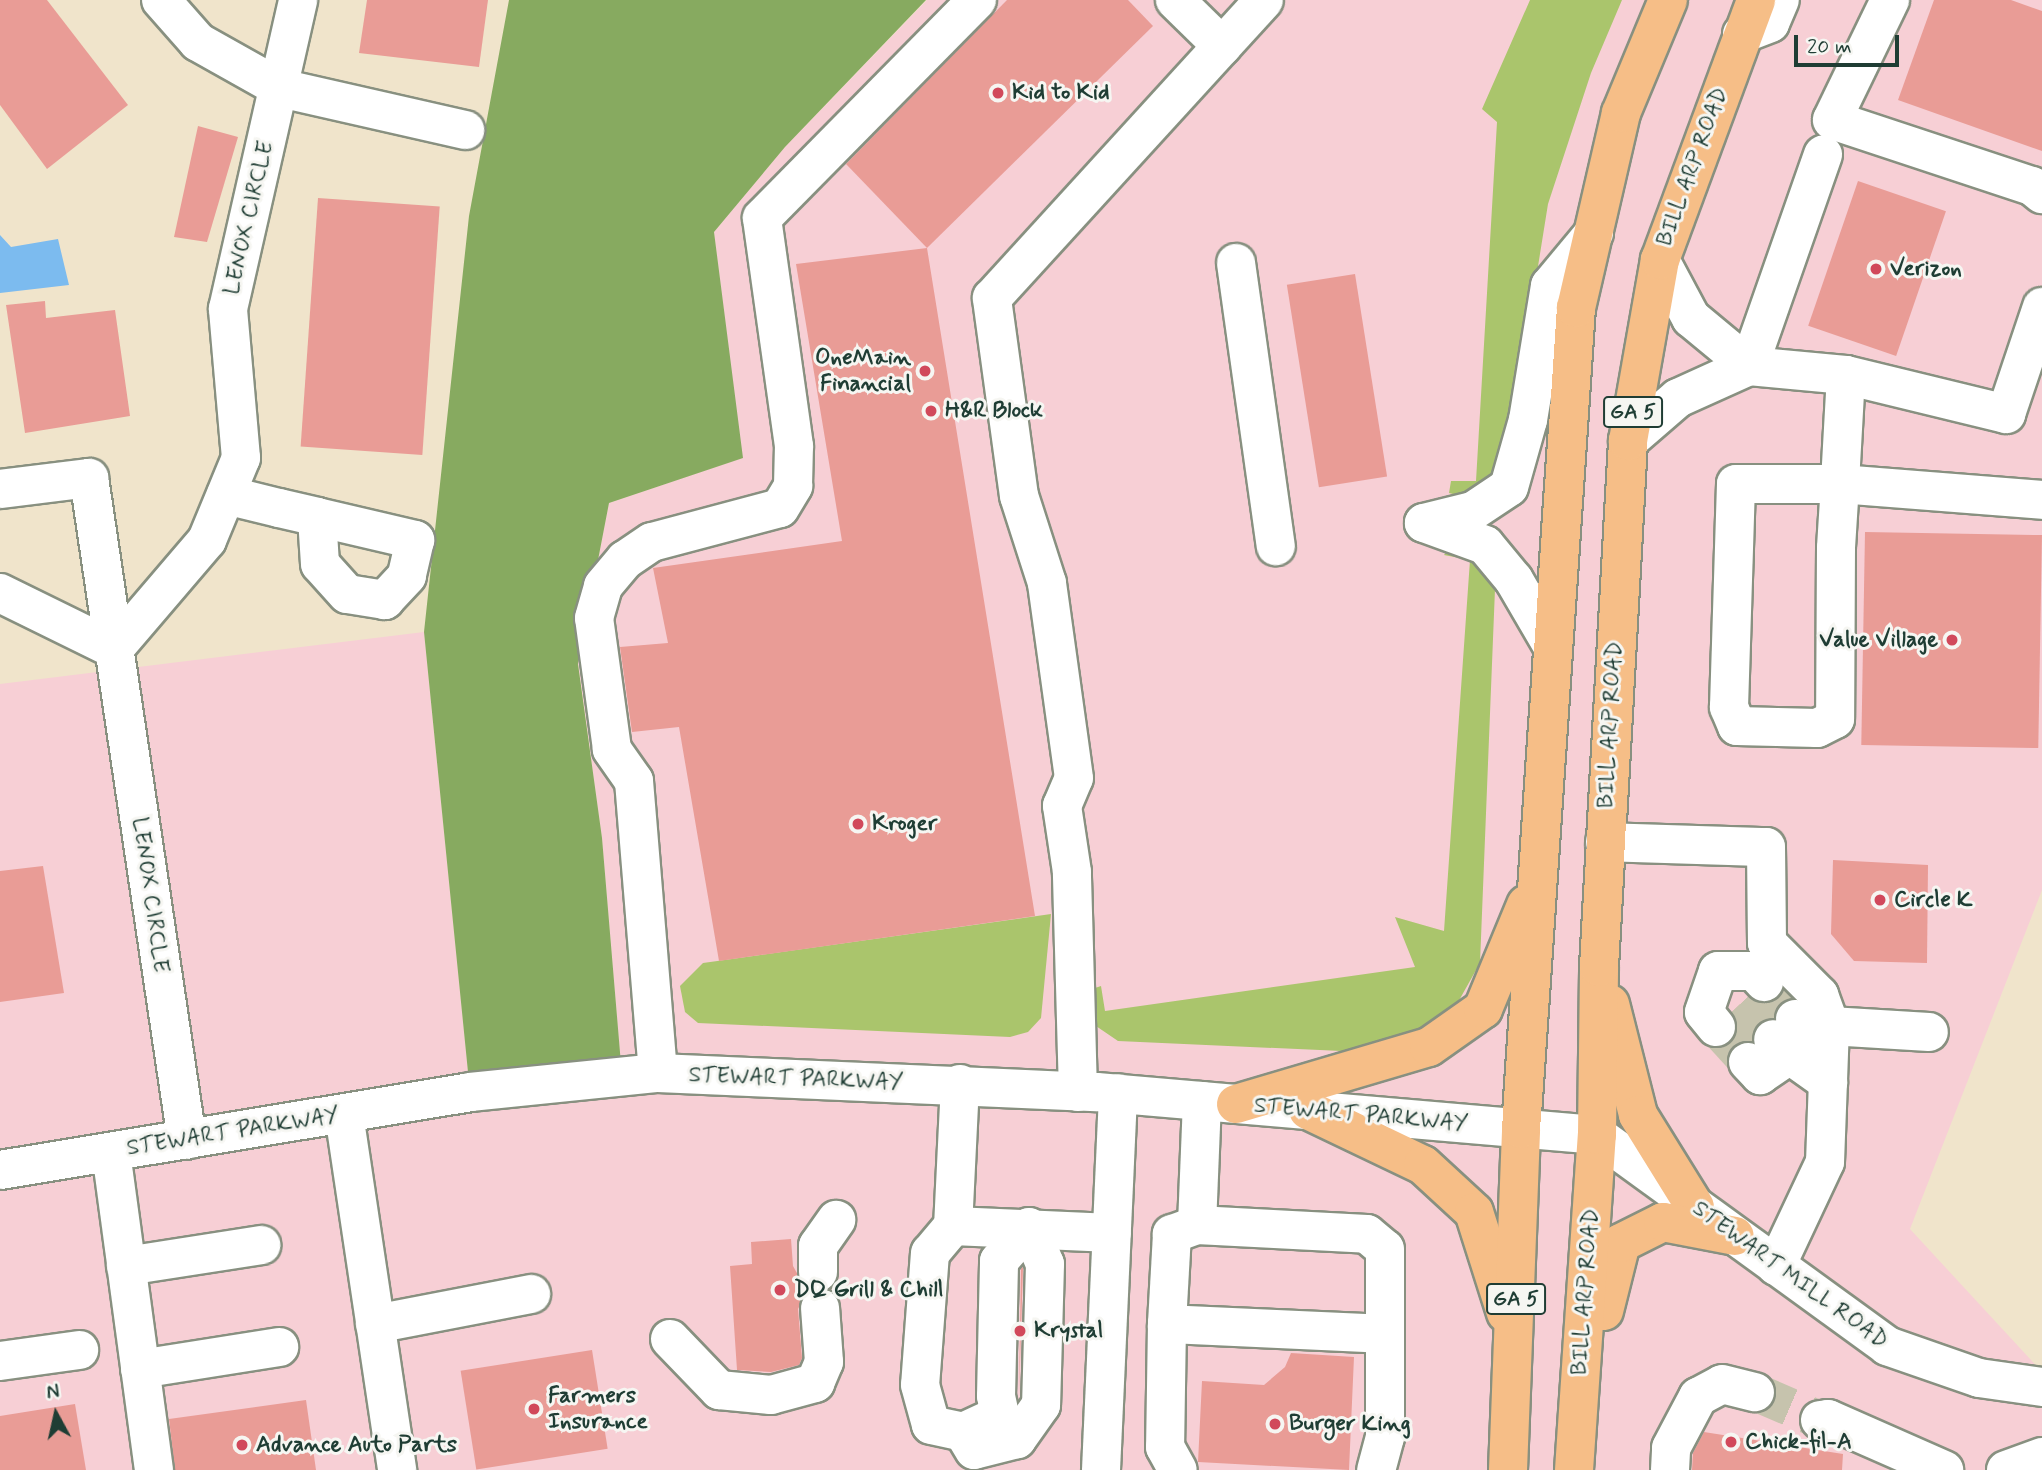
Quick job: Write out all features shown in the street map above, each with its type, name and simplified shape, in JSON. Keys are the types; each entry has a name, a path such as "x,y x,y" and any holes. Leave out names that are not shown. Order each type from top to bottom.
{"main road":[{"name":"GA 5","path":"1508,1470 1521,1129 1576,308 1621,113 1668,0"},
{"name":"BILL ARP ROAD","path":"1574,1467 1597,1135 1599,967 1628,441 1660,260 1749,17"},
{"path":"1219,1102 1429,1047 1483,1009 1538,873"},
{"path":"1599,967 1638,1115 1695,1206"},
{"path":"1308,1110 1423,1165 1474,1212 1514,1338"},
{"path":"1574,1467 1610,1279 1621,1243 1663,1222 1735,1236"}],"street":[{"path":"161,0 198,42 280,88 465,130"},
{"name":"LENOX CIRCLE","path":"187,1140 114,649 207,540 241,458 228,309 246,214 280,88 298,0"},
{"path":"659,1073 634,781 612,749 594,618 603,586 625,560 652,542 780,508 793,486 794,446 762,218 977,0"},
{"path":"1175,0 1222,46"},
{"path":"1079,1092 1072,872 1062,806 1074,778 1047,583 1019,496 992,298 1264,0"},
{"path":"1749,17 1770,23 1780,0"},
{"path":"1889,0 1832,120 2032,186 2042,194"},
{"path":"1749,366 1824,155"},
{"path":"1553,646 1514,580 1485,545 1424,523 1474,511 1509,487 1528,421 1550,286 1594,233"},
{"path":"1660,260 1691,318 1749,366"},
{"path":"1236,263 1276,546"},
{"path":"1628,441 1678,398 1749,366 1846,375 2006,414 2036,345 2042,307"},
{"path":"1846,375 1840,484 1835,719 1817,728 1737,726 1730,707 1736,484 1840,484 2042,500"},
{"path":"0,489 89,478 114,649"},
{"path":"226,495 317,517"},
{"path":"0,593 114,649"},
{"path":"1605,842 1766,847 1767,943 1819,995 1787,1040"},
{"path":"1740,1004 1718,971 1767,943"},
{"path":"1787,1040 1929,1032"},
{"path":"1776,1266 1825,1162 1828,1082 1787,1040"},
{"name":"STEWART PARKWAY","path":"0,1170 470,1092 659,1073 836,1083 960,1084 1118,1093 1597,1135"},
{"path":"960,1084 953,1226 930,1253 920,1385 931,1424 963,1432 1000,1415 996,1396 999,1261 1029,1227"},
{"path":"1101,1470 1118,1093"},
{"path":"1197,1225 1219,1102"},
{"path":"344,1114 397,1470"},
{"name":"STEWART MILL ROAD","path":"1597,1135 1887,1346 1979,1378 2042,1387"},
{"path":"111,1152 154,1470"},
{"path":"670,1339 719,1390 771,1395 815,1383 824,1362 818,1246 836,1220"},
{"path":"1178,1470 1165,1447 1172,1234 1197,1225 1367,1234 1385,1250 1385,1437 1376,1470"},
{"path":"953,1226 1029,1227 1112,1233"},
{"path":"126,1266 261,1245"},
{"path":"375,1324 531,1294"},
{"path":"1167,1324 1385,1334"},
{"path":"140,1369 279,1347"},
{"path":"0,1361 79,1350"},
{"path":"1670,1470 1671,1448 1698,1397 1722,1384 1755,1391"},
{"path":"1820,1420 1828,1419 1939,1468"},
{"path":"2006,1470 2042,1457"}],"shaded area":[{"path":"927,0 2042,0 2042,890 1910,1229 2042,1372 2042,1470 0,1470 0,684 424,632 470,1092 622,1077 602,838 578,664 609,503 742,458 714,232 785,147"}],"green space":[{"path":"509,0 926,0 785,147 714,232 743,458 609,503 578,664 602,838 622,1076 470,1092 424,632 469,216"},
{"path":"1530,0 1622,0 1591,73 1548,204 1506,466 1468,498 1449,493 1451,481 1476,481 1497,122 1482,109"},
{"path":"1451,546 1481,560 1495,589 1480,963 1457,1004 1402,1047 1364,1052 1118,1041 1096,1026 1089,990 1101,986 1105,1011 1415,967 1395,917 1444,931 1470,560 1444,555"},
{"path":"1051,914 1041,1018 1028,1032 1010,1037 698,1023 685,1012 680,986 703,963"}],"water":[{"path":"0,235 11,247 58,239 69,285 0,293"}],"building":[{"path":"0,0 47,0 128,105 47,169 0,105"},
{"path":"367,0 488,0 479,67 359,53"},
{"name":"Kid to Kid","path":"1007,0 1128,0 1153,26 927,248 846,164"},
{"path":"1934,0 2011,0 2042,11 2042,151 1898,100"},
{"path":"198,126 238,137 207,242 174,237"},
{"name":"Verizon","path":"1858,181 1946,211 1896,356 1808,326"},
{"path":"318,198 440,207 422,455 301,446"},
{"name":"Kroger","path":"927,248 1035,916 719,961 679,727 632,732 620,647 668,643 653,568 842,541 796,264"},
{"path":"1355,274 1387,476 1319,487 1287,285"},
{"path":"45,301 46,318 115,310 130,416 25,433 6,305"},
{"name":"Value Village","path":"1865,532 2042,535 2038,748 1861,745"},
{"name":"Circle K","path":"1833,860 1928,865 1927,963 1854,961 1831,934"},
{"path":"43,866 64,993 0,1002 0,871"},
{"path":"1784,991 1790,998 1781,1003 1774,1018 1758,1024 1752,1041 1743,1041 1731,1050 1727,1045 1736,1036 1738,1024 1732,1012 1748,997 1768,1003"},
{"name":"DQ Grill & Chill","path":"791,1239 793,1266 807,1291 798,1309 802,1358 799,1365 771,1372 737,1370 730,1266 752,1264 751,1242"},
{"path":"1023,1268 1019,1394 1021,1269"},
{"name":"Farmers Insurance","path":"592,1350 608,1449 476,1470 461,1371"},
{"name":"Burger King","path":"1291,1353 1354,1357 1349,1470 1198,1462 1202,1381 1264,1385 1285,1367"},
{"name":"Advance Auto Parts","path":"306,1400 316,1470 175,1470 169,1419"},
{"path":"75,1404 86,1470 0,1470 0,1416"},
{"name":"Chick-fil-A","path":"1704,1432 1843,1454 1842,1470 1692,1470 1693,1453"}],"tunnel":[{"path":"1764,982 1795,1019"},
{"path":"1740,1004 1773,1039"},
{"path":"1716,1027 1748,1062"},
{"path":"1755,1392 1820,1420"}],"place":[{"name":"Kid to Kid","path":"998,93"},
{"name":"Verizon","path":"1876,269"},
{"name":"OneMain Financial","path":"925,371"},
{"name":"H&R Block","path":"931,411"},
{"name":"Value Village","path":"1952,640"},
{"name":"Kroger","path":"858,824"},
{"name":"Circle K","path":"1880,900"},
{"name":"DQ Grill & Chill","path":"780,1290"},
{"name":"Krystal","path":"1020,1331"},
{"name":"Farmers Insurance","path":"534,1409"},
{"name":"Burger King","path":"1275,1424"},
{"name":"Chick-fil-A","path":"1731,1442"},
{"name":"Advance Auto Parts","path":"242,1445"}]}
